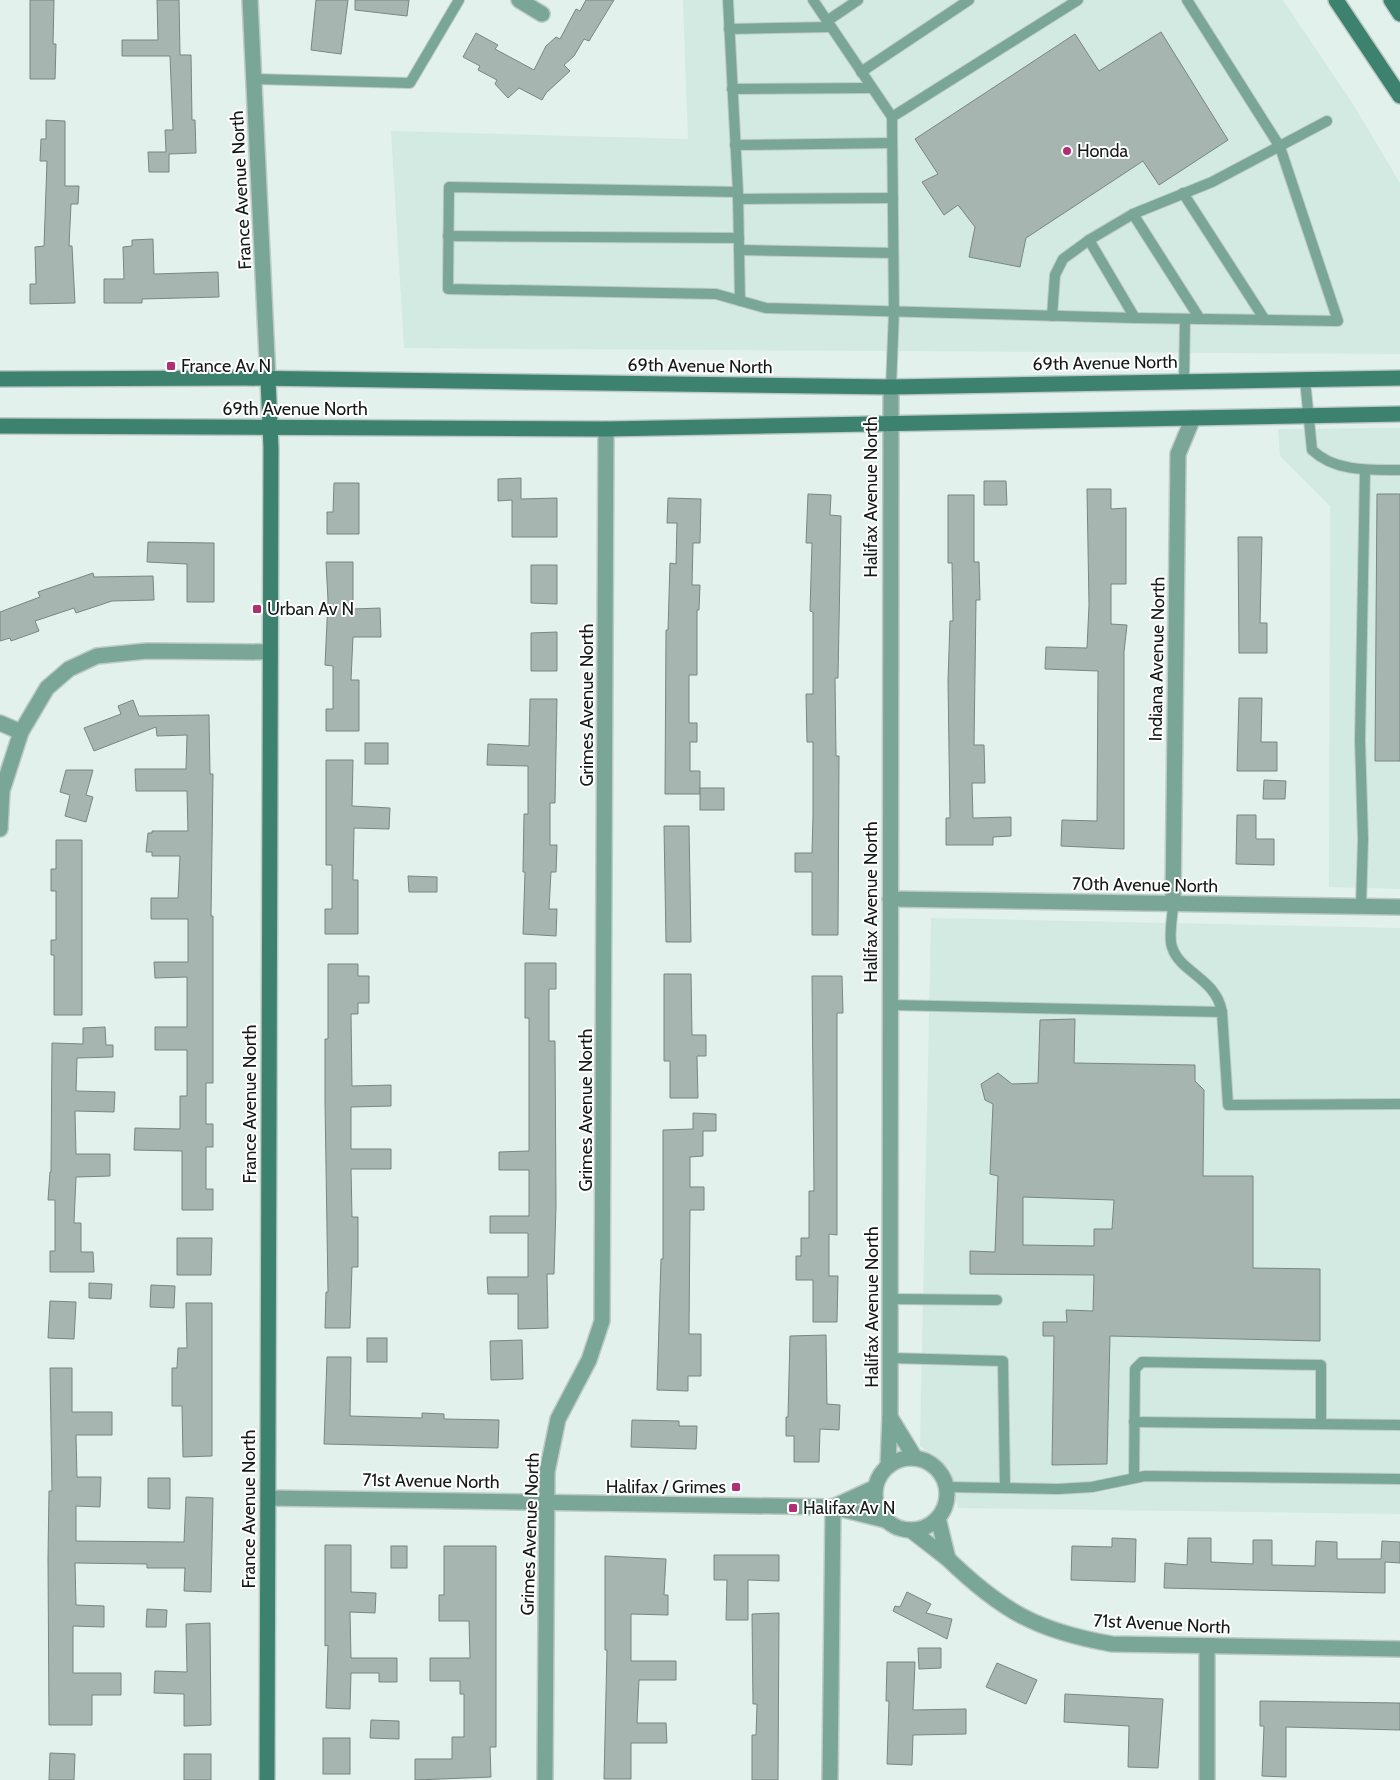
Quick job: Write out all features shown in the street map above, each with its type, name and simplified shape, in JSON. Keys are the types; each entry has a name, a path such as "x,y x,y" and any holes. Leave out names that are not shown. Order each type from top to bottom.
{"street":[{"name":"France Avenue North","path":"250,0 270,427 267,1780"},
{"path":"519,0 542,14"},
{"path":"1336,0 1400,96"},
{"path":"1390,0 1400,14"},
{"name":"69th Avenue North","path":"0,379 268,379 891,387 1398,377"},
{"name":"Halifax Avenue North","path":"888,1466 891,1299 891,387"},
{"name":"69th Avenue North","path":"0,426 606,429 1400,414"},
{"name":"Indiana Avenue North","path":"1173,904 1178,454 1193,418"},
{"name":"Grimes Avenue North","path":"545,1780 547,1472 558,1419 589,1360 602,1321 606,429"},
{"path":"0,829 2,791 21,732 47,688 70,669 97,656 147,650 270,652"},
{"path":"0,723 21,732"},
{"name":"70th Avenue North","path":"890,899 1400,907"},
{"path":"890,1417 915,1458 935,1468 946,1487 944,1509 938,1518 922,1529 912,1531 893,1526 885,1520 876,1505 874,1488 881,1472 888,1466 896,1461 915,1458"},
{"name":"71st Avenue North","path":"833,1507 874,1488"},
{"name":"71st Avenue North","path":"268,1498 833,1507 885,1520"},
{"path":"830,1780 833,1507"},
{"path":"938,1518 948,1559"},
{"name":"71st Avenue North","path":"912,1531 948,1559 973,1583 1004,1608 1041,1626 1075,1638 1112,1644 1400,1649"},
{"path":"1207,1646 1207,1780"}],"lane":[{"path":"254,79 410,83 459,0"},
{"path":"728,0 738,196 740,301"},
{"path":"813,0 892,117 894,311 891,387"},
{"path":"729,29 829,24 858,0"},
{"path":"861,72 969,0"},
{"path":"892,117 1078,0"},
{"path":"893,198 738,196 448,187 448,289 716,294 766,308 1135,318 1338,321 1280,147 1187,0"},
{"path":"732,89 872,88"},
{"path":"1052,316 1055,275 1063,259 1089,240 1134,214 1212,182 1328,121"},
{"path":"735,144 892,143"},
{"path":"1183,193 1265,320"},
{"path":"1134,214 1200,319"},
{"path":"448,236 739,238"},
{"path":"1089,240 1135,318"},
{"path":"739,250 893,253"},
{"path":"1184,380 1185,318"},
{"path":"1305,380 1312,450 1319,457 1337,466 1365,470 1400,470"},
{"path":"1361,906 1363,788 1360,740 1365,470"},
{"path":"1173,904 1172,947 1180,960 1212,988 1221,1002 1228,1105 1400,1104"},
{"path":"890,1005 1222,1012"},
{"path":"891,1299 997,1300"},
{"path":"890,1358 1004,1361 1005,1488"},
{"path":"1134,1478 1135,1369 1142,1362 1321,1365 1321,1424"},
{"path":"1134,1422 1400,1425"},
{"path":"946,1487 1092,1487 1145,1476 1400,1480"}],"shaded area":[{"path":"683,0 1283,0 1353,104 1400,183 1400,354 404,348 391,131 688,139"},
{"path":"1400,428 1400,889 1329,887 1330,506 1280,456 1278,429"},
{"path":"931,918 1400,928 1400,1514 958,1508 950,1469 920,1446"}],"building":[{"path":"30,0 54,0 53,44 56,44 55,79 30,79"},
{"path":"157,0 179,0 180,55 191,55 192,120 195,120 196,153 169,154 169,172 149,172 148,152 166,152 165,130 173,130 170,56 122,56 122,40 158,40"},
{"path":"316,0 348,0 341,54 311,50"},
{"path":"355,0 409,0 407,16 355,10"},
{"path":"586,0 614,0 589,41 584,39 574,56 564,65 570,71 546,93 542,100 519,88 508,98 495,84 497,80 478,70 480,66 463,57 476,33 498,45 495,49 534,70 546,46 556,37 560,39 576,9 580,11"},
{"name":"Honda","path":"1161,32 1228,140 1159,185 1143,161 1026,238 1020,267 969,257 975,227 958,205 944,215 922,182 938,174 915,139 1075,34 1099,71"},
{"path":"46,120 65,121 65,186 79,186 78,204 71,204 69,246 72,246 75,303 30,304 30,284 36,284 35,247 44,246 47,161 40,161 41,139 46,139"},
{"path":"153,239 154,274 218,272 219,297 142,299 142,303 104,303 104,279 124,279 123,247 132,246 132,240"},
{"path":"521,478 521,499 557,498 557,537 512,537 512,500 498,501 498,479"},
{"path":"984,481 1006,481 1007,505 984,505"},
{"path":"334,483 359,483 359,534 327,534 327,512 333,512"},
{"path":"1087,489 1111,489 1111,509 1126,508 1126,584 1111,584 1111,624 1127,625 1124,652 1124,849 1061,846 1062,820 1097,821 1098,671 1045,669 1046,647 1087,648 1089,605"},
{"path":"808,494 831,495 830,515 841,516 838,678 835,678 836,756 839,756 838,935 812,935 812,872 795,872 795,853 812,853 813,742 807,742 806,694 813,694 813,612 810,611 812,543 806,543"},
{"path":"1377,494 1400,494 1400,761 1375,761"},
{"path":"948,495 974,495 974,562 979,562 980,600 976,600 974,745 984,745 985,783 972,783 973,818 1011,817 1011,836 993,837 993,845 946,845 946,818 950,818 948,681 950,621 953,621 952,563 948,563"},
{"path":"668,498 701,499 700,543 693,543 692,585 700,585 699,610 697,610 697,675 689,675 689,723 697,723 697,742 690,742 690,771 700,771 700,794 665,794 666,630 668,630 670,563 676,564 677,523 667,523"},
{"path":"1238,537 1262,537 1260,623 1267,623 1267,653 1239,653"},
{"path":"148,542 214,543 214,602 187,602 187,564 147,562"},
{"path":"326,562 353,562 353,609 380,608 381,637 353,637 351,680 359,680 359,731 326,731 326,709 333,709 333,666 325,665 328,600"},
{"path":"531,565 557,565 557,604 531,603"},
{"path":"93,573 94,577 153,576 154,600 112,601 76,613 74,608 35,621 39,631 11,641 10,638 0,641 0,612 40,597 38,592"},
{"path":"557,632 557,671 531,671 531,633"},
{"path":"1239,698 1262,698 1261,742 1277,742 1277,771 1237,771"},
{"path":"530,699 557,699 555,803 550,803 550,845 557,845 556,872 551,872 549,909 557,909 556,936 523,934 524,814 528,814 528,766 487,765 488,744 529,746"},
{"path":"133,700 139,716 209,715 210,774 213,774 211,916 213,916 213,1083 206,1083 206,1124 213,1124 213,1147 206,1147 206,1189 213,1189 213,1210 182,1210 182,1151 134,1150 135,1128 180,1129 180,1096 187,1096 187,1050 155,1050 155,1027 187,1027 187,977 155,978 154,962 188,962 188,919 151,919 151,898 178,898 180,856 152,856 152,852 146,852 148,833 152,833 152,831 188,831 187,791 136,791 135,769 186,769 187,735 157,736 156,727 94,751 84,728 121,714 118,706"},
{"path":"365,743 388,743 388,764 365,764"},
{"path":"326,760 353,760 352,806 390,808 389,829 354,828 353,880 358,880 358,934 325,934 325,909 332,909 332,865 326,865"},
{"path":"66,770 93,770 86,795 93,797 86,822 65,816 70,795 60,792"},
{"path":"1264,780 1286,781 1285,799 1263,799"},
{"path":"700,788 724,788 724,810 700,810"},
{"path":"1237,815 1256,815 1256,839 1274,839 1274,865 1236,864"},
{"path":"664,826 689,826 691,942 666,942"},
{"path":"56,840 82,840 82,1015 54,1015 54,955 51,955 51,940 56,940 56,891 51,891 51,869 56,869"},
{"path":"408,876 437,877 437,892 409,892"},
{"path":"525,963 556,963 556,989 549,989 549,1041 555,1041 556,1205 554,1274 547,1274 548,1328 518,1329 518,1294 488,1294 487,1277 528,1277 528,1233 490,1233 490,1216 529,1216 529,1170 499,1170 499,1152 529,1151 529,1018 525,1018"},
{"path":"328,964 358,964 358,976 369,976 369,1003 358,1003 358,1014 351,1014 352,1086 391,1085 391,1106 351,1107 351,1149 391,1149 391,1169 351,1169 352,1217 358,1217 358,1267 352,1267 350,1328 325,1328 326,1292 328,1292 325,1039 328,1039"},
{"path":"664,974 691,974 692,1035 706,1035 706,1056 697,1056 698,1098 670,1098 670,1061 664,1061"},
{"path":"812,976 842,976 843,1013 837,1013 837,1235 829,1234 829,1276 838,1276 837,1322 813,1322 813,1280 796,1280 796,1256 801,1256 801,1238 809,1238 809,1191 814,1191"},
{"path":"1075,1019 1074,1063 1195,1065 1195,1081 1204,1090 1203,1176 1253,1176 1253,1268 1320,1269 1320,1341 1110,1336 1107,1464 1052,1465 1054,1336 1043,1336 1043,1322 1067,1322 1066,1310 1093,1311 1094,1275 970,1274 970,1251 995,1252 998,1176 990,1174 993,1104 985,1100 981,1084 998,1073 1012,1084 1038,1083 1040,1020","holes":["1023,1197 1114,1200 1112,1229 1094,1229 1094,1246 1023,1245"]},
{"path":"105,1027 106,1045 113,1045 113,1057 77,1058 76,1091 115,1092 114,1112 75,1111 76,1154 110,1154 110,1176 76,1177 74,1223 81,1223 81,1252 93,1252 94,1272 50,1272 50,1251 55,1251 55,1200 48,1200 51,1172 52,1043 83,1044 83,1028"},
{"path":"693,1113 716,1114 716,1131 703,1131 703,1156 690,1157 690,1187 704,1187 704,1210 690,1210 689,1334 701,1334 701,1376 688,1376 688,1391 657,1390 661,1259 663,1259 663,1130 693,1129"},
{"path":"177,1238 212,1238 211,1275 177,1275"},
{"path":"89,1283 112,1284 111,1299 89,1298"},
{"path":"151,1285 175,1286 174,1308 150,1307"},
{"path":"50,1301 76,1302 74,1339 48,1338"},
{"path":"186,1303 212,1303 212,1456 183,1457 182,1406 172,1406 172,1368 177,1368 178,1348 187,1348"},
{"path":"826,1335 827,1404 840,1405 839,1430 820,1429 819,1462 794,1462 794,1436 786,1436 790,1336"},
{"path":"367,1338 387,1338 387,1362 367,1362"},
{"path":"522,1340 523,1379 491,1380 490,1341"},
{"path":"327,1357 351,1357 350,1416 422,1418 422,1413 444,1414 444,1419 499,1420 498,1448 324,1444"},
{"path":"50,1368 72,1368 72,1412 112,1412 112,1435 76,1435 77,1477 101,1477 100,1507 76,1506 76,1541 184,1542 186,1497 213,1498 211,1592 184,1591 185,1568 147,1568 147,1564 75,1563 76,1605 104,1606 104,1627 73,1626 73,1673 121,1673 121,1695 92,1695 92,1725 49,1725 48,1558 49,1491 52,1491"},
{"path":"632,1420 679,1421 679,1426 697,1426 696,1449 631,1447"},
{"path":"148,1478 170,1478 170,1509 148,1508"},
{"path":"1112,1538 1136,1539 1135,1582 1071,1580 1072,1546 1112,1547"},
{"path":"1188,1538 1211,1538 1211,1562 1253,1564 1253,1540 1272,1540 1272,1565 1315,1566 1316,1541 1337,1542 1337,1559 1381,1559 1382,1541 1400,1542 1400,1563 1385,1562 1385,1593 1164,1588 1165,1563 1187,1565"},
{"path":"325,1545 351,1545 351,1592 376,1593 375,1613 350,1612 351,1658 397,1658 397,1682 379,1682 379,1673 351,1673 350,1709 326,1708 328,1645 325,1646"},
{"path":"391,1546 407,1546 407,1568 391,1568"},
{"path":"444,1546 496,1546 496,1747 490,1747 491,1777 415,1780 415,1759 452,1759 452,1737 464,1737 464,1694 460,1694 460,1681 430,1681 430,1658 470,1658 469,1621 439,1621 439,1595 444,1595"},
{"path":"714,1555 779,1555 779,1581 748,1580 748,1620 726,1620 727,1580 714,1580"},
{"path":"605,1556 666,1559 664,1595 668,1595 668,1615 631,1614 631,1661 676,1661 676,1680 639,1680 637,1723 666,1723 667,1743 631,1743 631,1779 604,1779 607,1650 605,1650"},
{"path":"907,1592 931,1604 926,1613 952,1619 947,1639 893,1611 895,1606 900,1607"},
{"path":"147,1609 167,1610 166,1627 146,1627"},
{"path":"779,1613 778,1780 752,1780 752,1735 756,1735 757,1704 753,1704 752,1614"},
{"path":"210,1623 211,1725 184,1726 184,1694 154,1693 155,1671 187,1672 186,1624"},
{"path":"918,1648 941,1648 941,1668 919,1669"},
{"path":"887,1662 915,1662 913,1710 966,1709 966,1734 913,1735 912,1765 887,1764 889,1701 886,1701"},
{"path":"997,1663 1037,1680 1026,1704 986,1687"},
{"path":"1065,1694 1163,1699 1158,1768 1128,1767 1129,1726 1064,1722"},
{"path":"1260,1701 1400,1703 1400,1730 1286,1727 1286,1777 1262,1776 1264,1726 1260,1726"},
{"path":"371,1720 399,1721 399,1739 370,1738"},
{"path":"323,1738 350,1738 350,1774 323,1774"},
{"path":"50,1753 75,1754 74,1780 49,1780"},
{"path":"184,1754 211,1754 211,1780 184,1780"}],"place":[{"name":"Honda","path":"1067,151"},
{"name":"France Av N","path":"171,366"},
{"name":"Urban Av N","path":"257,609"},
{"name":"Halifax / Grimes","path":"736,1487"},
{"name":"Halifax Av N","path":"793,1508"}]}
